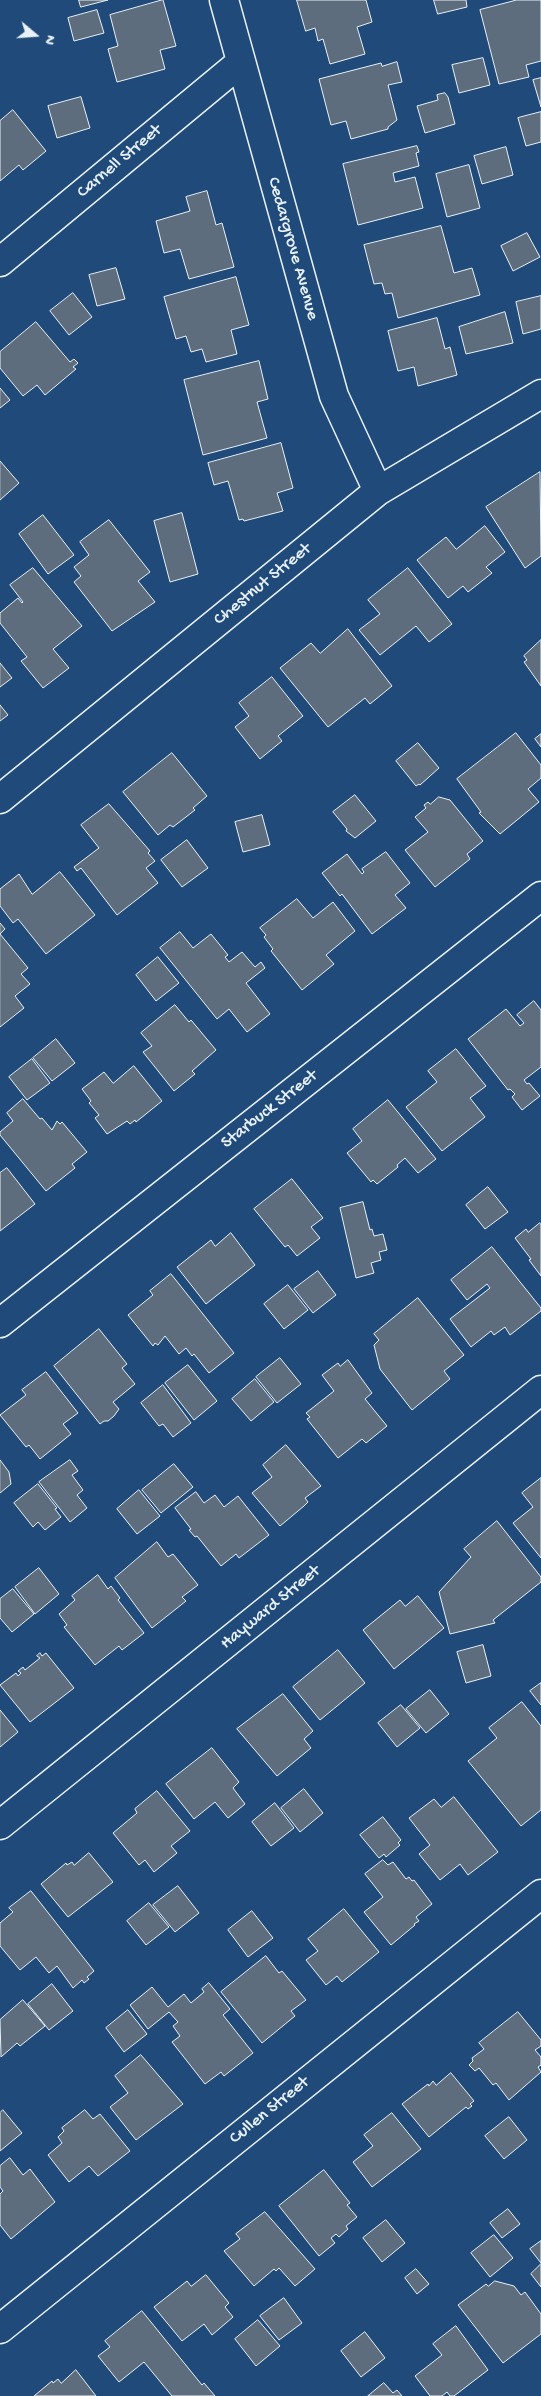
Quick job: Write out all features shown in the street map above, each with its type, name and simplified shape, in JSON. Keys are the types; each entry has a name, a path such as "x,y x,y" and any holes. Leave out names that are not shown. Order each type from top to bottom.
{"street":[{"name":"Cedargrove Avenue","path":"224,0 334,396 378,491"},
{"name":"Carnell Street","path":"0,262 240,63"},
{"name":"Chestnut Street","path":"0,799 378,491 541,394"},
{"name":"Starbuck Street","path":"0,1323 541,896"},
{"name":"Hayward Street","path":"0,1825 541,1390"},
{"name":"Cullen Street","path":"0,2329 541,1894"}],"building":[{"path":"79,0 108,0 81,7"},
{"path":"163,0 176,46 160,50 165,69 117,82 108,49 118,46 110,15"},
{"path":"297,0 366,0 372,22 357,27 365,54 330,64 323,39 318,41 315,28 306,31"},
{"path":"434,0 466,0 467,7 438,14"},
{"path":"517,0 541,0 541,61 526,65 529,77 499,84 480,10"},
{"path":"97,10 104,33 74,41 68,18"},
{"path":"483,58 490,85 459,93 452,65"},
{"path":"397,62 402,82 388,85 397,120 388,129 351,139 346,121 331,125 319,79 381,63 382,66"},
{"path":"541,78 541,107 533,80"},
{"path":"445,93 448,97 455,124 425,133 417,106 438,100 437,95"},
{"path":"81,97 90,128 57,138 48,106"},
{"path":"13,110 46,151 23,170 19,165 0,181 0,121"},
{"path":"541,112 541,142 526,146 518,118"},
{"path":"417,146 419,152 416,153 419,166 393,173 395,182 415,177 423,208 358,225 343,164"},
{"path":"506,147 513,175 482,184 474,156"},
{"path":"469,165 480,208 447,217 436,174"},
{"path":"207,191 216,225 222,223 234,267 189,279 180,249 164,253 156,221 190,211 186,197"},
{"path":"441,226 454,273 472,268 480,295 398,318 392,293 385,294 382,283 374,284 364,245"},
{"path":"527,233 540,257 513,271 501,246"},
{"path":"116,268 125,299 97,306 89,275"},
{"path":"236,277 249,325 231,330 237,354 206,362 202,349 191,352 186,336 176,339 164,297"},
{"path":"73,293 92,317 69,335 50,311"},
{"path":"541,296 541,329 523,334 516,302"},
{"path":"505,312 513,343 466,354 459,327"},
{"path":"437,318 445,349 450,347 457,375 418,386 414,367 398,371 388,331"},
{"path":"36,322 70,362 74,359 78,363 73,367 76,369 45,395 37,385 23,396 0,368 0,352"},
{"path":"259,361 268,399 257,402 267,438 203,455 184,380"},
{"path":"0,388 10,400 0,408"},
{"path":"281,443 293,488 277,493 283,511 244,521 243,519 239,520 228,481 214,485 208,463"},
{"path":"0,461 19,483 0,500"},
{"path":"540,472 541,556 525,568 486,507"},
{"path":"182,513 198,574 170,582 154,521"},
{"path":"43,515 74,555 48,574 19,534"},
{"path":"109,520 150,572 138,581 155,602 112,631 74,582 81,576 74,567 89,555 80,542"},
{"path":"485,526 505,552 486,567 492,573 468,592 463,586 448,598 417,560 446,537 456,549"},
{"path":"33,568 82,626 53,649 69,668 43,688 21,661 27,657 0,623 0,613 18,598 23,602 10,585"},
{"path":"408,568 452,624 429,642 416,626 380,655 359,630 380,614 368,600"},
{"path":"348,629 392,686 370,704 365,698 328,727 280,668 311,643 320,653"},
{"path":"541,640 541,686 524,662 527,660 524,656"},
{"path":"0,663 12,678 0,687"},
{"path":"272,677 303,716 278,736 282,741 260,759 235,727 249,716 239,703"},
{"path":"0,705 8,715 0,721"},
{"path":"516,733 541,765 541,778 528,789 539,802 500,834 479,813 481,812 457,779"},
{"path":"541,734 541,747 535,739"},
{"path":"418,743 439,768 420,785 416,786 396,761"},
{"path":"172,753 207,796 193,808 195,810 173,827 170,825 158,835 123,792"},
{"path":"355,795 376,821 355,838 346,831 347,829 333,812"},
{"path":"439,797 450,800 483,841 467,854 470,859 435,887 405,850 428,832 415,817 426,808 424,805 428,802 430,804"},
{"path":"109,804 150,851 148,853 155,861 146,868 158,883 117,915 81,868 77,871 74,867 99,848 81,825"},
{"path":"262,815 270,845 243,852 235,822"},
{"path":"187,840 208,868 182,887 161,860"},
{"path":"386,852 410,883 395,895 406,908 372,934 342,894 340,896 322,873 347,854 362,874 364,872 362,869"},
{"path":"60,872 95,915 46,954 18,919 13,923 0,906 0,889 19,874 32,894"},
{"path":"297,899 313,918 333,902 355,931 326,955 334,964 302,990 271,951 273,949 260,928"},
{"path":"0,923 5,929 0,934"},
{"path":"180,932 193,948 211,934 228,955 225,957 229,962 242,952 255,967 261,962 265,968 246,983 270,1014 247,1032 229,1009 217,1019 160,948"},
{"path":"0,934 28,968 21,974 30,984 15,996 24,1008 0,1027"},
{"path":"158,957 179,983 156,1001 136,975"},
{"path":"534,1001 541,1010 541,1067 524,1080 540,1096 522,1110 512,1097 515,1094 510,1089 508,1090 468,1039 506,1009 520,1026 524,1023 517,1015"},
{"path":"175,1005 189,1022 191,1020 216,1050 192,1071 195,1074 174,1091 143,1052 152,1046 141,1033"},
{"path":"56,1039 75,1063 52,1081 33,1058"},
{"path":"456,1049 486,1086 470,1098 485,1117 442,1151 406,1107 437,1082 428,1071"},
{"path":"32,1059 50,1083 27,1100 9,1077"},
{"path":"134,1066 162,1101 136,1122 135,1120 130,1124 127,1121 107,1134 95,1118 99,1115 89,1103 91,1101 82,1089 104,1072 113,1083"},
{"path":"23,1099 52,1130 57,1121 60,1124 62,1122 87,1152 72,1164 75,1168 46,1191 0,1135 0,1132 13,1121 7,1113"},
{"path":"388,1100 436,1159 418,1173 405,1158 397,1165 398,1167 377,1184 373,1180 371,1182 347,1153 362,1141 353,1129"},
{"path":"7,1168 35,1204 0,1231 0,1173"},
{"path":"292,1179 323,1218 311,1227 320,1238 297,1256 288,1245 285,1247 254,1209"},
{"path":"488,1187 508,1212 485,1229 466,1205"},
{"path":"363,1202 370,1230 372,1229 374,1236 383,1234 387,1250 379,1252 381,1260 371,1263 374,1273 356,1278 340,1208"},
{"path":"540,1223 541,1276 515,1238 526,1229 528,1232"},
{"path":"231,1233 255,1265 206,1304 177,1267 211,1240 215,1246"},
{"path":"492,1247 541,1308 541,1311 510,1335 505,1327 494,1335 491,1331 471,1347 450,1319 490,1288 487,1284 467,1300 451,1280"},
{"path":"318,1271 336,1295 313,1313 294,1289"},
{"path":"171,1274 234,1353 209,1373 194,1354 192,1356 186,1348 179,1354 165,1336 158,1345 155,1343 153,1346 128,1315 153,1295 150,1291"},
{"path":"288,1285 308,1310 284,1329 264,1304"},
{"path":"418,1298 464,1355 444,1371 450,1379 412,1410 380,1369 374,1345 379,1340 374,1334"},
{"path":"99,1329 127,1364 122,1368 135,1384 113,1402 119,1409 114,1416 100,1424 54,1366"},
{"path":"280,1358 301,1384 277,1403 256,1377"},
{"path":"348,1360 372,1393 365,1399 387,1426 366,1443 362,1439 338,1458 307,1419 310,1417 306,1413 334,1391 322,1375 338,1363 340,1366"},
{"path":"188,1365 217,1401 194,1420 165,1383"},
{"path":"46,1372 78,1413 63,1424 71,1434 40,1459 29,1445 26,1447 0,1415 26,1395 22,1390"},
{"path":"255,1379 274,1402 251,1421 232,1399"},
{"path":"163,1385 191,1423 173,1437 163,1424 159,1426 141,1403"},
{"path":"286,1445 321,1486 305,1498 308,1502 280,1526 252,1493 272,1477 263,1465"},
{"path":"0,1460 9,1472 11,1484 0,1493"},
{"path":"70,1460 78,1471 72,1475 83,1490 77,1495 87,1508 70,1522 39,1482"},
{"path":"174,1464 193,1487 161,1513 142,1490"},
{"path":"541,1478 541,1558 513,1523 533,1507 522,1493"},
{"path":"38,1484 57,1508 55,1509 61,1517 45,1530 38,1522 33,1527 14,1503"},
{"path":"139,1490 160,1516 137,1534 117,1509"},
{"path":"196,1492 204,1503 215,1495 224,1507 238,1496 269,1535 239,1558 236,1554 221,1566 197,1536 195,1537 189,1530 191,1529 175,1508"},
{"path":"497,1521 541,1577 541,1582 493,1620 495,1623 450,1634 439,1592 471,1557 464,1549"},
{"path":"157,1542 168,1557 173,1554 198,1585 182,1597 186,1601 152,1628 115,1578"},
{"path":"39,1568 59,1594 35,1614 15,1587"},
{"path":"98,1575 108,1589 111,1586 120,1598 118,1600 144,1633 122,1650 119,1646 95,1665 64,1627 67,1625 59,1614 75,1600 72,1596"},
{"path":"13,1589 34,1614 12,1632 0,1618 0,1599"},
{"path":"418,1596 444,1628 394,1669 363,1630 400,1600 405,1606"},
{"path":"483,1645 491,1676 466,1683 457,1652"},
{"path":"338,1650 365,1683 320,1720 293,1687"},
{"path":"40,1653 42,1656 46,1653 74,1688 30,1722 0,1685 16,1673 18,1676 21,1673 18,1671 23,1667 25,1670 40,1658 37,1656"},
{"path":"541,1683 541,1705 530,1691"},
{"path":"430,1690 449,1714 426,1733 406,1709"},
{"path":"283,1694 313,1731 304,1739 311,1748 277,1776 237,1729"},
{"path":"522,1702 541,1726 541,1810 521,1826 468,1761 497,1738 489,1728"},
{"path":"401,1705 420,1728 397,1747 378,1723"},
{"path":"0,1710 18,1732 0,1747"},
{"path":"212,1748 239,1782 233,1788 245,1804 228,1818 215,1802 194,1819 166,1784"},
{"path":"304,1789 323,1813 300,1832 281,1808"},
{"path":"157,1791 190,1831 171,1846 177,1853 154,1872 145,1860 139,1865 113,1833 137,1813 135,1809"},
{"path":"454,1797 498,1852 468,1875 460,1864 440,1880 419,1854 430,1845 409,1818 434,1799 441,1807"},
{"path":"275,1803 294,1828 271,1846 252,1822"},
{"path":"383,1817 401,1840 398,1843 400,1845 386,1857 384,1854 379,1858 360,1835"},
{"path":"89,1853 113,1882 68,1917 41,1884 66,1863 67,1865 72,1862 74,1865"},
{"path":"383,1860 388,1865 393,1862 406,1879 409,1877 412,1881 414,1880 432,1904 416,1917 419,1921 415,1925 391,1945 364,1912 383,1897 365,1874"},
{"path":"178,1886 199,1913 175,1932 153,1905"},
{"path":"31,1891 94,1971 87,1977 89,1979 84,1983 82,1980 73,1988 57,1966 49,1973 36,1957 20,1970 0,1946 0,1923 13,1912 9,1908"},
{"path":"149,1903 169,1927 146,1945 127,1921"},
{"path":"344,1909 379,1952 342,1982 337,1976 326,1985 306,1960 318,1951 308,1939"},
{"path":"252,1911 273,1938 248,1957 228,1930"},
{"path":"266,1956 279,1973 282,1971 306,2000 291,2011 295,2016 262,2043 221,1992"},
{"path":"209,1983 230,2009 223,2015 253,2053 224,2076 221,2072 205,2084 172,2042 180,2036 173,2026 178,2022 169,2012 148,2029 130,2005 152,1987 168,2007 184,1994 191,2003 204,1992 202,1989"},
{"path":"52,1984 73,2011 49,2030 28,2004"},
{"path":"23,2000 45,2026 20,2046 17,2043 1,2057 0,2020"},
{"path":"128,2010 147,2034 124,2052 106,2028"},
{"path":"518,2012 541,2040 541,2046 535,2050 541,2057 541,2065 538,2067 541,2072 509,2100 496,2083 493,2085 479,2068 475,2071 469,2065 473,2061 472,2058 484,2049 479,2043"},
{"path":"141,2055 183,2104 136,2140 110,2107 128,2093 115,2076"},
{"path":"451,2073 474,2101 470,2104 472,2106 468,2109 466,2107 429,2137 402,2104 428,2084 429,2086 433,2081 436,2085"},
{"path":"3,2110 22,2133 0,2151 0,2113"},
{"path":"85,2110 93,2119 100,2114 130,2151 98,2176 89,2166 69,2182 48,2155 62,2143 58,2137 64,2131 62,2128"},
{"path":"392,2113 421,2149 372,2187 353,2162 373,2146 364,2135"},
{"path":"509,2117 527,2140 504,2159 485,2136"},
{"path":"10,2158 23,2175 30,2169 55,2202 11,2239 0,2225 0,2194 3,2191 0,2187 0,2166"},
{"path":"324,2170 350,2203 347,2205 357,2217 346,2226 348,2229 339,2237 336,2234 331,2238 335,2243 319,2256 279,2206"},
{"path":"508,2209 520,2224 502,2238 490,2223"},
{"path":"265,2212 315,2269 295,2286 279,2268 276,2271 274,2269 254,2286 224,2251 240,2239 236,2234"},
{"path":"386,2220 405,2243 382,2262 363,2238"},
{"path":"494,2235 513,2258 490,2277 471,2253"},
{"path":"541,2241 541,2263 530,2249"},
{"path":"541,2264 541,2287 531,2274"},
{"path":"416,2269 429,2284 417,2294 405,2278"},
{"path":"206,2275 229,2303 225,2307 233,2317 212,2335 204,2324 182,2341 154,2307 187,2281 191,2286"},
{"path":"495,2281 514,2286 521,2295 525,2292 541,2314 541,2334 503,2363 458,2305 486,2284 488,2286"},
{"path":"284,2298 302,2323 279,2340 260,2316"},
{"path":"142,2311 202,2385 204,2383 215,2396 172,2396 144,2362 119,2382 98,2356 110,2347 105,2341"},
{"path":"258,2320 280,2346 256,2366 235,2339"},
{"path":"456,2326 488,2370 454,2396 450,2396 447,2392 442,2396 430,2396 415,2376 442,2355 433,2344"},
{"path":"365,2332 385,2358 361,2377 341,2351"},
{"path":"76,2370 96,2396 34,2396 52,2381 53,2383 58,2379 61,2383"},
{"path":"384,2383 393,2393 397,2390 402,2396 368,2396"}]}
